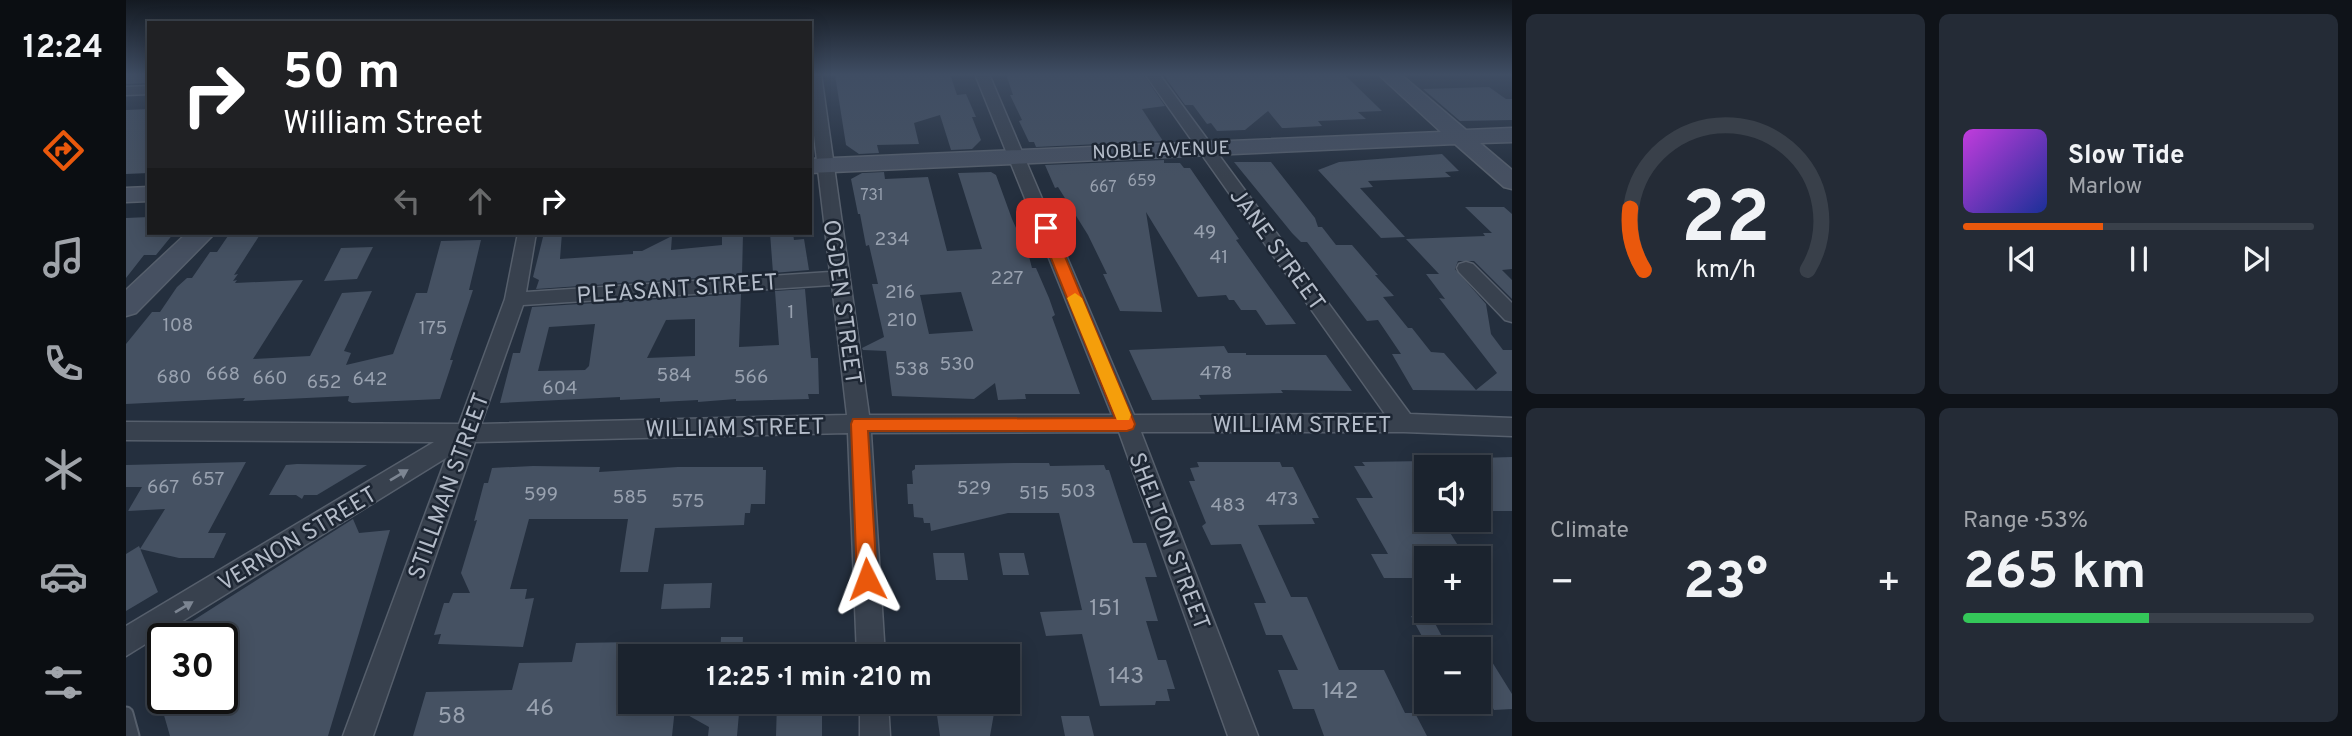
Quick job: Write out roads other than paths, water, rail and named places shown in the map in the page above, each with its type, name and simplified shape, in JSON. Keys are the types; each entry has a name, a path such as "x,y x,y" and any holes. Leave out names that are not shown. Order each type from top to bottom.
{"main road":[{"path":"1428,108 1512,182"},
{"name":"NOBLE AVENUE","path":"818,165 1512,135"},
{"path":"126,195 147,194"},
{"path":"126,306 200,235"}],"street":[{"name":"OGDEN STREET","path":"816,108 818,165 839,278 859,424 870,644"},
{"name":"SHELTON STREET","path":"996,108 1127,424 1243,736"},
{"name":"JANE STREET","path":"1177,108 1404,423"},
{"name":"STILLMAN STREET","path":"358,736 515,299 527,235"},
{"path":"1466,268 1512,315"},
{"name":"PLEASANT STREET","path":"515,299 839,278"},
{"name":"WILLIAM STREET","path":"126,431 468,433 859,424 1404,423 1512,426"},
{"name":"VERNON STREET","path":"126,642 468,433"},
{"path":"875,714 876,736"}],"lane":[{"path":"126,714 132,736"}]}
